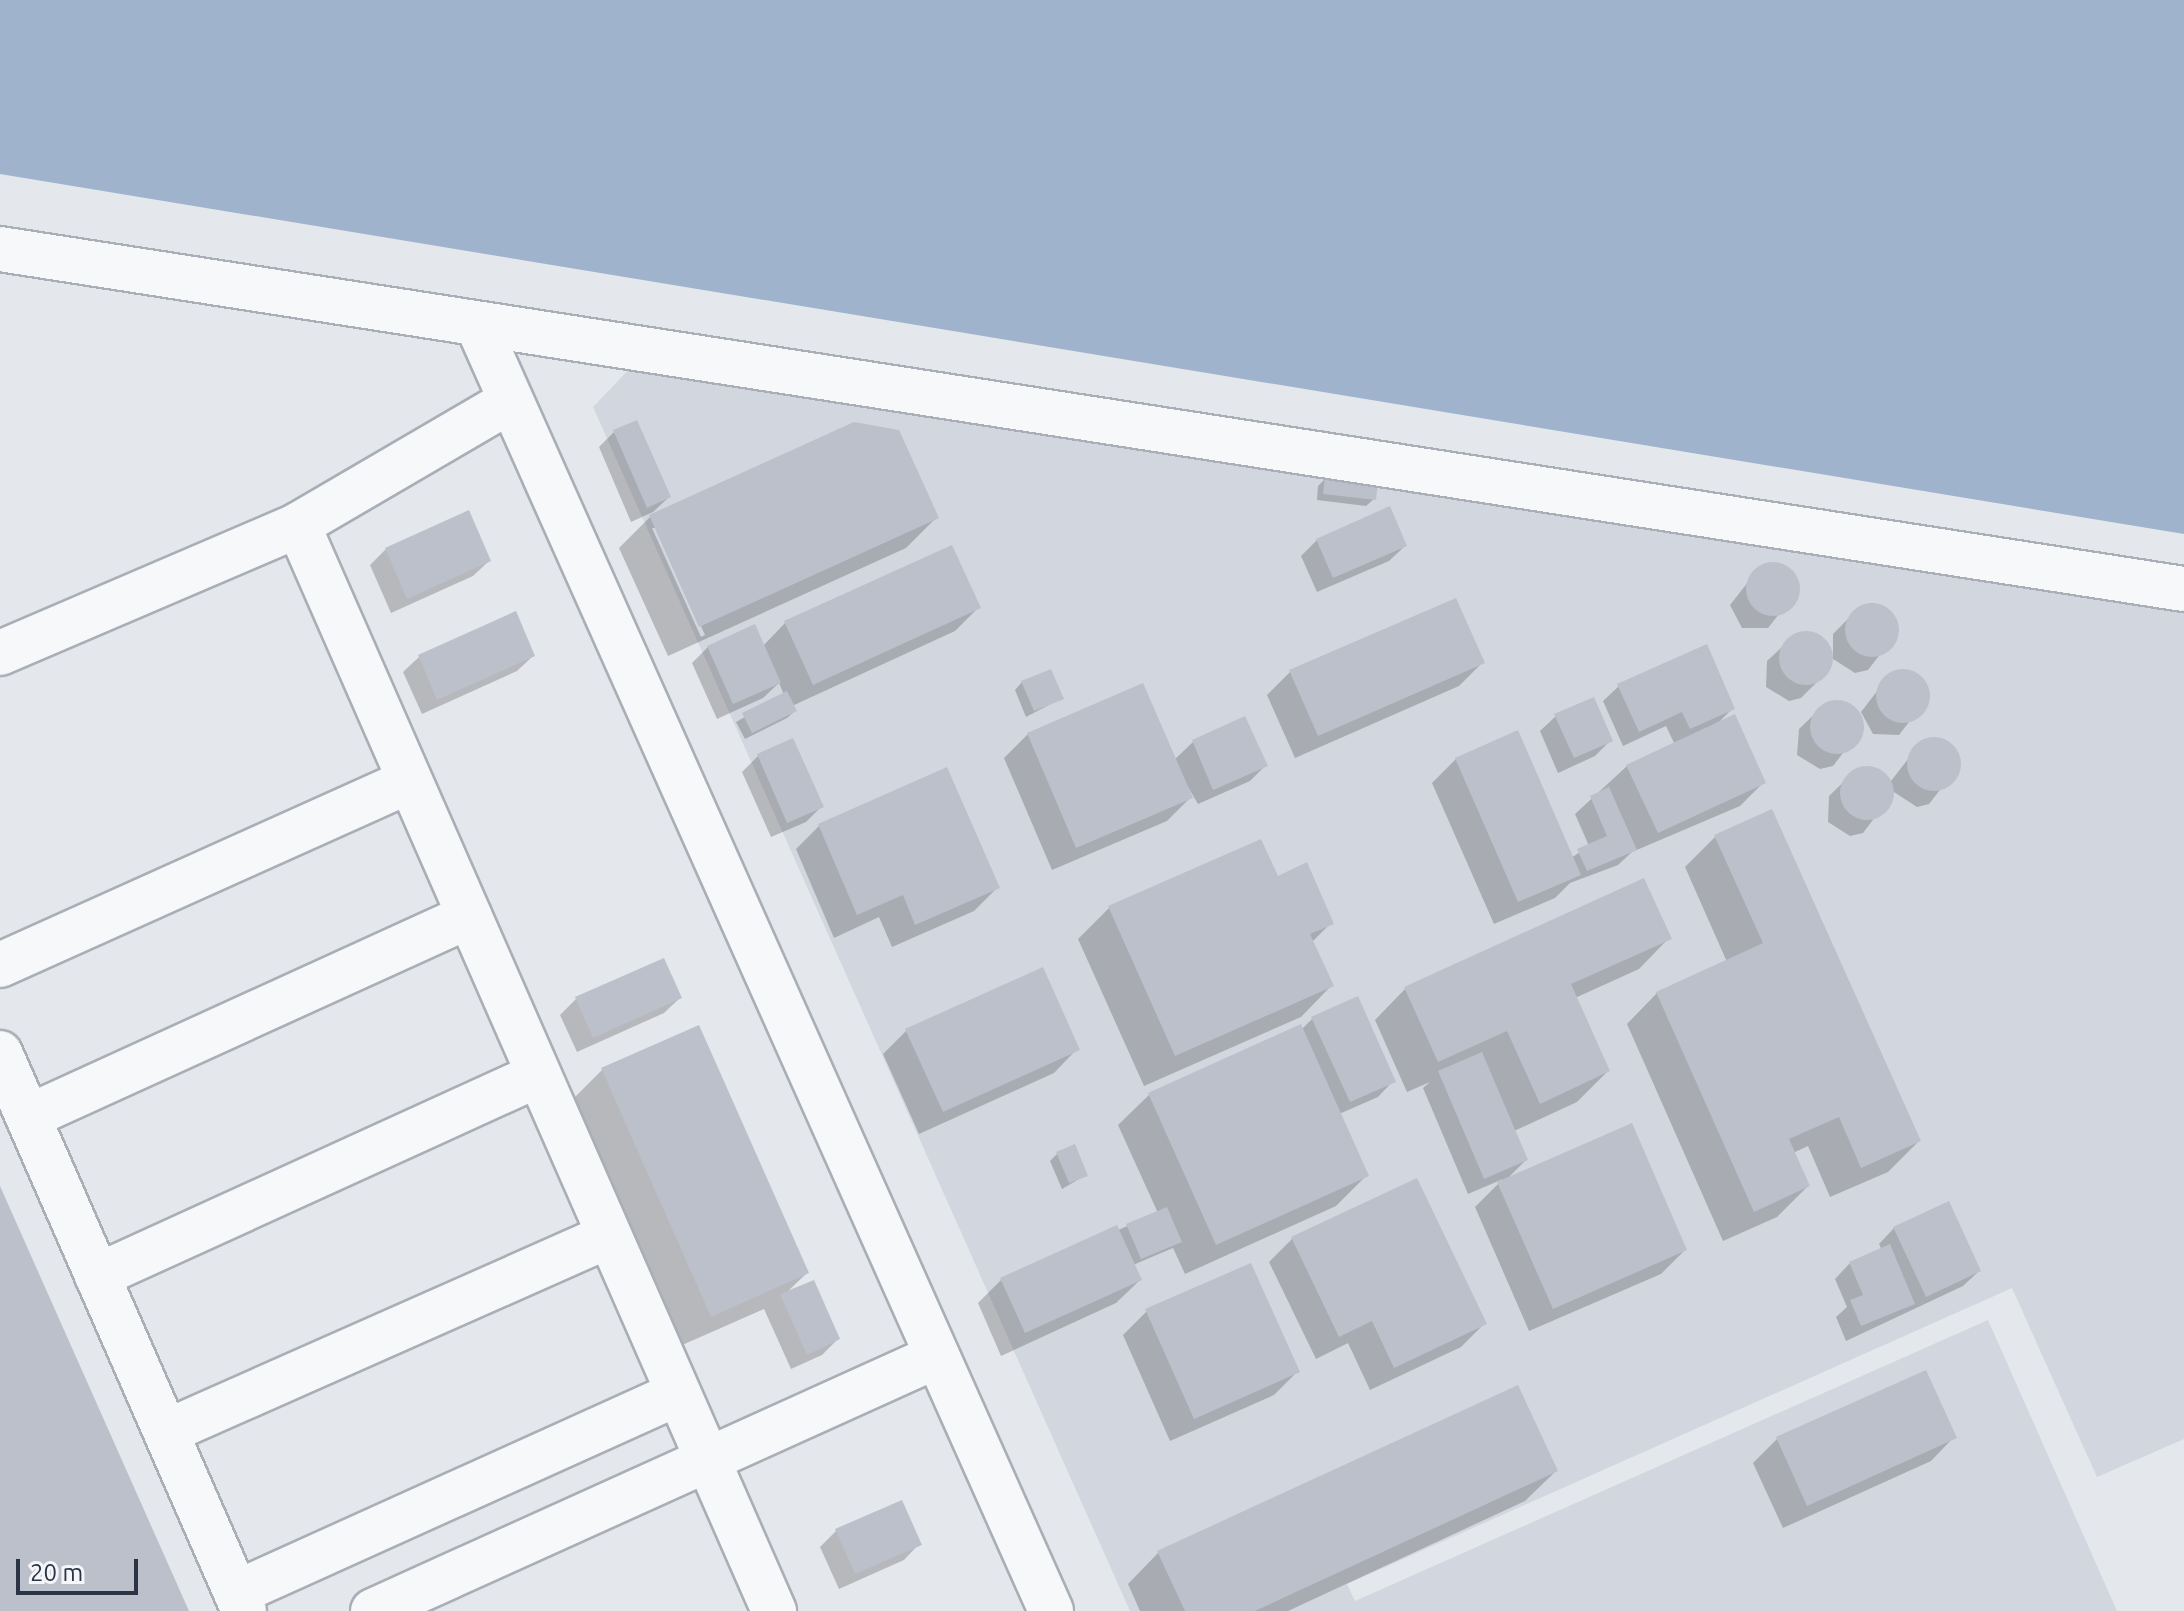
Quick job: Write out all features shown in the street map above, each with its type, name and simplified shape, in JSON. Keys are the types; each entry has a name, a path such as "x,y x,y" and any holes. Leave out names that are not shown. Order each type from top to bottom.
{"street":[{"path":"0,249 2184,589"},
{"path":"477,324 1051,1611"},
{"path":"0,653 298,525 510,401"},
{"path":"298,525 774,1611"},
{"path":"0,965 410,781"},
{"path":"28,1117 469,916"},
{"path":"0,1053 240,1602 678,1393"},
{"path":"97,1276 538,1075"},
{"path":"166,1432 609,1236"},
{"path":"373,1611 937,1356"}],"shaded area":[{"path":"638,360 2184,602 2184,1439 2097,1477 2012,1288 1347,1584 1355,1601 1988,1320 2117,1611 1130,1611 593,407"}],"water":[{"path":"0,0 2184,0 2184,534 0,174"}],"building":[{"path":"637,420 671,497 647,508 613,430"},
{"path":"854,422 899,430 939,518 699,627 649,515"},
{"path":"1325,476 1378,482 1376,500 1323,494"},
{"path":"1390,506 1407,546 1333,578 1316,539"},
{"path":"469,510 491,561 407,599 385,548"},
{"path":"952,545 981,608 813,685 784,621"},
{"path":"1773,562 1792,570 1800,589 1792,608 1773,616 1754,608 1746,589 1754,570"},
{"path":"1456,598 1485,663 1318,736 1289,670"},
{"path":"1872,603 1891,611 1899,630 1891,649 1872,657 1853,649 1845,630 1853,611"},
{"path":"516,611 535,656 437,700 418,655"},
{"path":"755,624 781,683 733,704 707,646"},
{"path":"1806,631 1825,639 1833,658 1825,677 1806,685 1787,677 1779,658 1787,639"},
{"path":"1707,644 1735,709 1690,729 1682,712 1639,732 1617,684"},
{"path":"1051,669 1064,699 1034,711 1021,681"},
{"path":"1903,669 1922,677 1930,696 1922,715 1903,723 1884,715 1876,696 1884,677"},
{"path":"1143,683 1193,798 1076,848 1027,733"},
{"path":"787,691 797,711 752,733 742,713"},
{"path":"1594,697 1613,741 1574,758 1554,714"},
{"path":"1837,700 1856,708 1864,727 1856,746 1837,754 1818,746 1810,727 1818,708"},
{"path":"1735,714 1766,783 1658,833 1626,765"},
{"path":"1245,716 1268,766 1213,790 1192,740"},
{"path":"1518,730 1581,875 1518,902 1455,758"},
{"path":"1934,737 1953,745 1961,764 1953,783 1934,791 1915,783 1907,764 1915,745"},
{"path":"793,738 824,807 787,823 757,754"},
{"path":"1867,766 1886,774 1894,793 1886,812 1867,820 1848,812 1840,793 1848,774"},
{"path":"947,767 1000,888 915,925 903,895 857,915 818,824"},
{"path":"1609,787 1637,850 1587,871 1577,849 1607,836 1590,796"},
{"path":"1772,809 1921,1141 1861,1168 1839,1117 1789,1139 1810,1186 1754,1212 1656,992 1763,943 1714,835"},
{"path":"1261,839 1278,876 1307,862 1334,924 1310,934 1334,986 1175,1056 1108,906"},
{"path":"1644,878 1672,939 1571,984 1610,1071 1540,1104 1507,1031 1438,1062 1404,987"},
{"path":"664,958 682,998 593,1038 575,997"},
{"path":"1043,967 1080,1050 943,1112 905,1029"},
{"path":"1358,996 1396,1082 1350,1102 1311,1017"},
{"path":"1301,1024 1369,1176 1216,1245 1148,1093"},
{"path":"699,1025 809,1273 711,1317 601,1068"},
{"path":"1482,1052 1528,1160 1484,1179 1438,1071"},
{"path":"1632,1123 1687,1250 1553,1309 1497,1182"},
{"path":"1075,1144 1088,1176 1069,1183 1056,1152"},
{"path":"1417,1178 1487,1324 1394,1368 1372,1321 1339,1337 1291,1237"},
{"path":"0,1186 189,1611 0,1611"},
{"path":"1949,1201 1981,1271 1926,1297 1893,1227"},
{"path":"1167,1207 1182,1242 1141,1259 1126,1224"},
{"path":"1117,1225 1142,1280 1025,1333 1000,1278"},
{"path":"1890,1244 1915,1304 1861,1326 1850,1300 1863,1295 1849,1262"},
{"path":"1251,1263 1300,1372 1194,1419 1145,1309"},
{"path":"814,1280 840,1339 807,1355 780,1294"},
{"path":"1926,1370 1957,1438 1807,1506 1776,1437"},
{"path":"1518,1385 1558,1471 1255,1611 1185,1611 1157,1551"},
{"path":"902,1500 922,1545 855,1574 835,1529"}]}
